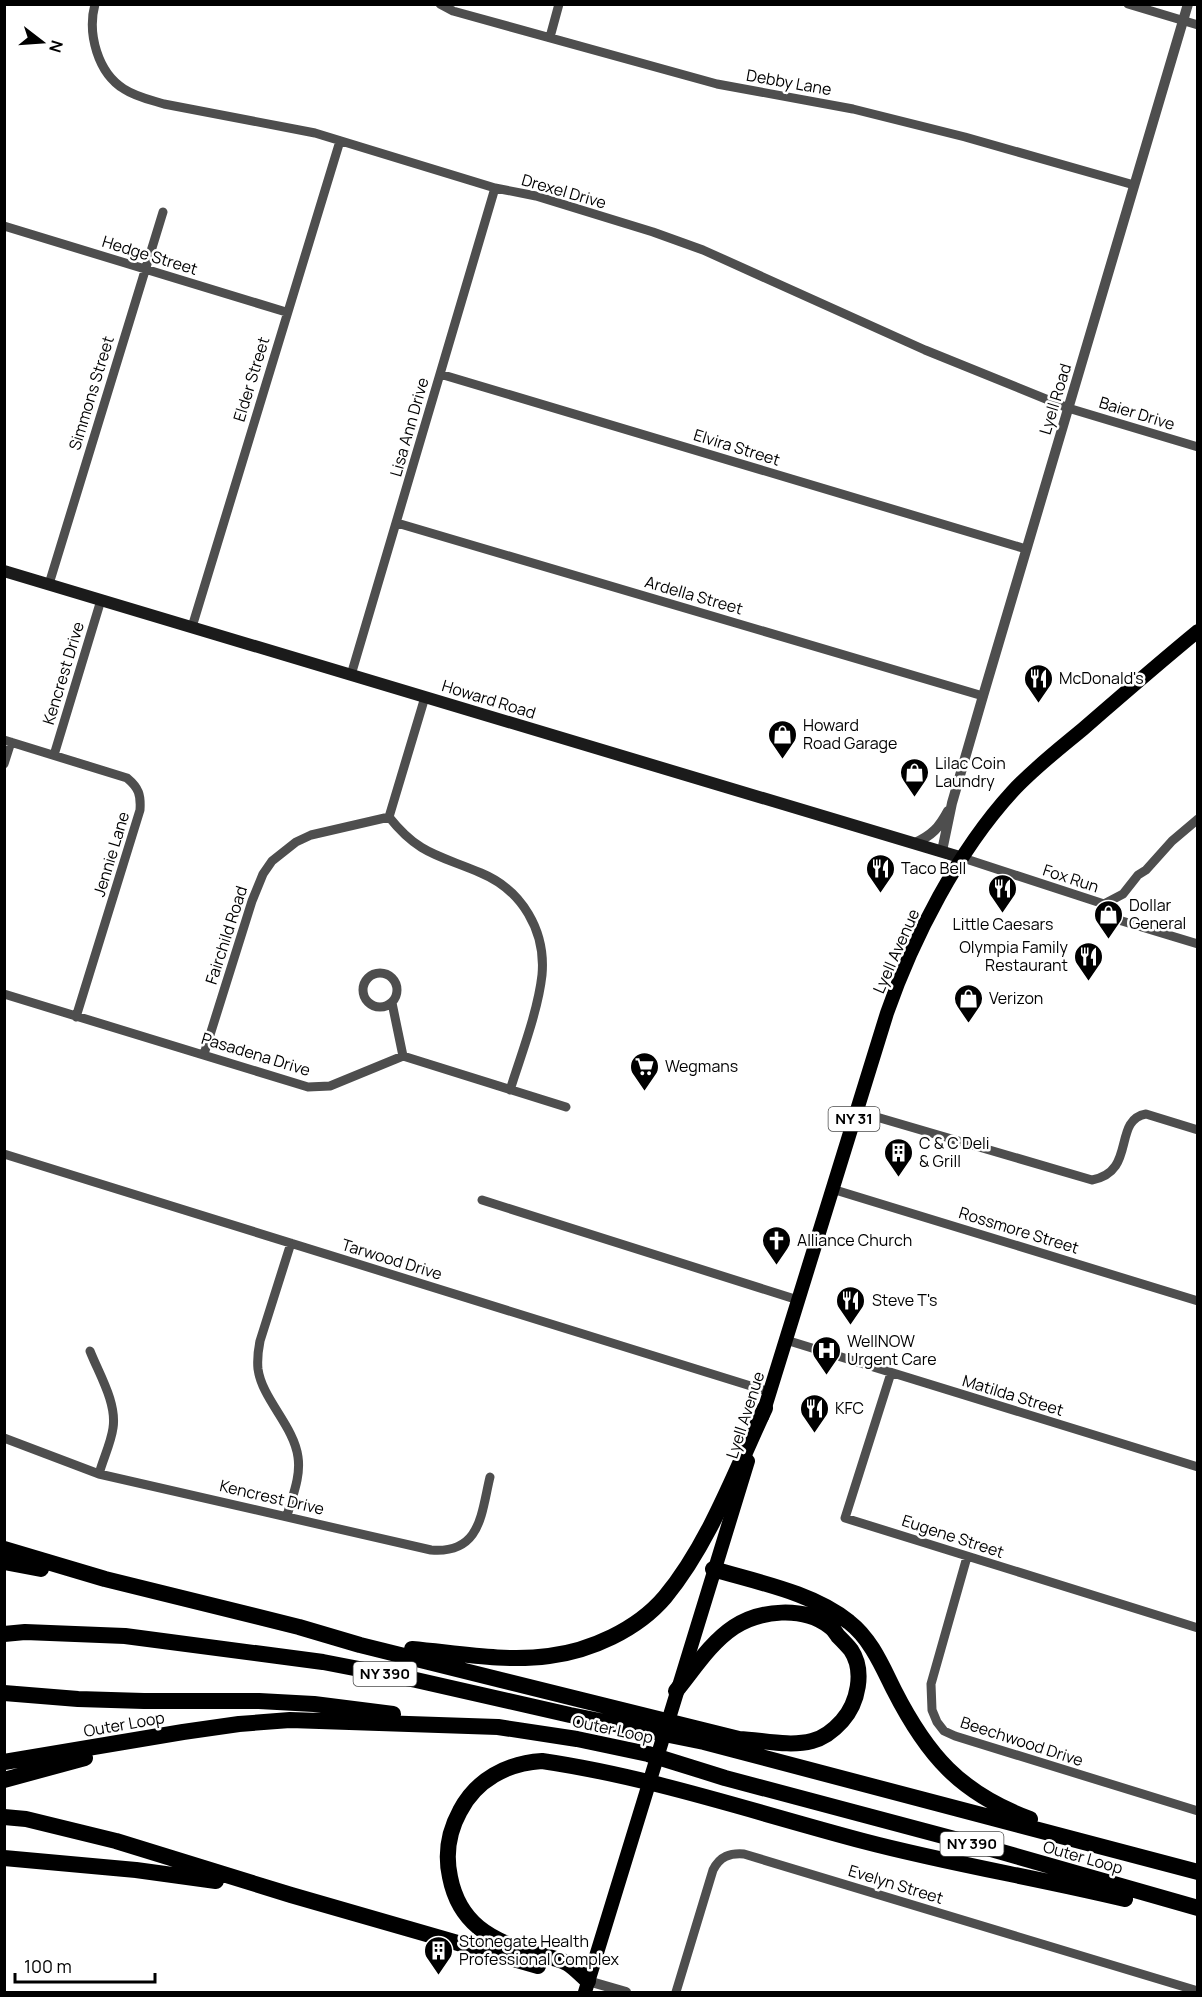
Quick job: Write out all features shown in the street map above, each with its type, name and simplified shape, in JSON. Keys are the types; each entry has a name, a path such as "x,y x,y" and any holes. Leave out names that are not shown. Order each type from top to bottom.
{"highway":[{"path":"360,1645 513,1658 549,1656 592,1645 631,1626 664,1598 700,1545 768,1400"},
{"path":"4,1549 105,1579 299,1626 360,1645 739,1739 789,1743 812,1741 833,1731 848,1714 857,1695 858,1673 852,1651 830,1626 800,1614 767,1614 736,1626 716,1640 676,1691"},
{"path":"4,1562 105,1579"},
{"path":"713,1569 803,1597 836,1612 850,1622 870,1646 923,1741 946,1768 977,1792 1016,1814 1153,1860"},
{"name":"Outer Loop","path":"4,1634 25,1632 125,1636 323,1662 704,1742 1197,1872"},
{"path":"4,1693 89,1700 259,1701 314,1704 498,1727"},
{"name":"Outer Loop","path":"4,1762 183,1732 290,1720 498,1727 577,1739 648,1754 725,1778 977,1845 1190,1906"},
{"path":"4,1780 183,1732"},
{"path":"739,1739 760,1757"},
{"path":"586,1987 567,1963 520,1949 480,1931 465,1914 452,1890 447,1864 449,1840 455,1820 467,1798 489,1778 531,1761 566,1765 632,1779 951,1862 1054,1882 1142,1903 1190,1906"},
{"path":"4,1817 26,1819 116,1841 586,1987"},
{"path":"4,1858 184,1876 291,1895"}],"main road":[{"name":"Howard Road","path":"4,571 963,858"},
{"name":"NY 31","path":"963,858 992,816 1020,785 1197,630"},
{"name":"Lyell Avenue","path":"586,1987 886,1013 926,920 963,858"}],"street":[{"name":"Drexel Drive","path":"95,4 92,24 93,39 98,55 110,77 126,91 164,104 315,133 495,188 536,196 703,250 925,350 1068,408"},
{"name":"Debby Lane","path":"440,4 453,10 717,84 853,109 965,137 1134,185"},
{"path":"550,37 560,4"},
{"path":"1128,4 1197,25"},
{"name":"Lyell Road","path":"942,851 952,803 982,696 1188,4"},
{"name":"Elder Street","path":"192,627 286,312 340,141"},
{"name":"Lisa Ann Drive","path":"351,675 495,188"},
{"name":"Simmons Street","path":"49,584 163,212"},
{"name":"Hedge Street","path":"4,226 286,312"},
{"name":"Elvira Street","path":"440,374 1026,549"},
{"name":"Baier Drive","path":"1068,408 1197,447"},
{"name":"Ardella Street","path":"397,523 982,696"},
{"name":"Kencrest Drive","path":"54,755 101,600"},
{"path":"424,698 389,817 403,835 417,846 435,856 485,874 509,888 523,904 540,942 542,977 510,1090"},
{"path":"4,764 8,741 54,755"},
{"name":"Jennie Lane","path":"54,755 127,778 137,786 141,795 140,810 76,1017"},
{"name":"Lyell Road","path":"915,843 940,828 952,803"},
{"name":"Fairchild Road","path":"204,1054 254,894 272,861 297,842 311,835 389,817"},
{"path":"1104,904 1123,894 1138,875 1146,870 1172,841 1197,819"},
{"name":"Fox Run","path":"963,858 1104,904 1112,916 1122,921 1197,944"},
{"name":"Pasadena Drive","path":"4,994 308,1087 330,1086 403,1056"},
{"path":"392,1003 403,1056 566,1107"},
{"path":"856,1111 1092,1180 1108,1175 1115,1168 1131,1121 1138,1116 1146,1114 1197,1130"},
{"name":"Tarwood Drive","path":"4,1154 291,1243 768,1400"},
{"name":"Rossmore Street","path":"832,1189 1197,1301"},
{"path":"482,1200 798,1300"},
{"path":"287,1516 298,1473 297,1449 264,1386 258,1372 257,1357 291,1243"},
{"name":"Matilda Street","path":"786,1340 1197,1467"},
{"path":"90,1351 109,1395 113,1412 113,1428 99,1474"},
{"name":"Eugene Street","path":"891,1373 845,1518 1197,1628"},
{"name":"Kencrest Drive","path":"4,1438 99,1474 431,1550 445,1551 464,1544 473,1535 480,1523 490,1477"},
{"name":"Beechwood Drive","path":"967,1557 931,1684 932,1710 937,1722 945,1731 1197,1811"},
{"name":"Evelyn Street","path":"676,1992 713,1870 722,1858 734,1853 744,1854 1197,1991"},
{"path":"586,1987 626,1992"}],"place":[{"name":"McDonald's","path":"1038,704"},
{"name":"Howard Road Garage","path":"782,760"},
{"name":"Lilac Coin Laundry","path":"914,798"},
{"name":"Taco Bell","path":"880,894"},
{"name":"Little Caesars","path":"1003,914"},
{"name":"Dollar General","path":"1108,940"},
{"name":"Olympia Family Restaurant","path":"1089,982"},
{"name":"Verizon","path":"968,1024"},
{"name":"Wegmans","path":"644,1092"},
{"name":"C & C Deli & Grill","path":"898,1178"},
{"name":"Alliance Church","path":"776,1266"},
{"name":"Steve T's","path":"851,1326"},
{"name":"WellNOW Urgent Care","path":"826,1376"},
{"name":"KFC","path":"814,1434"},
{"name":"Stonegate Health Professional Complex","path":"438,1976"}]}
